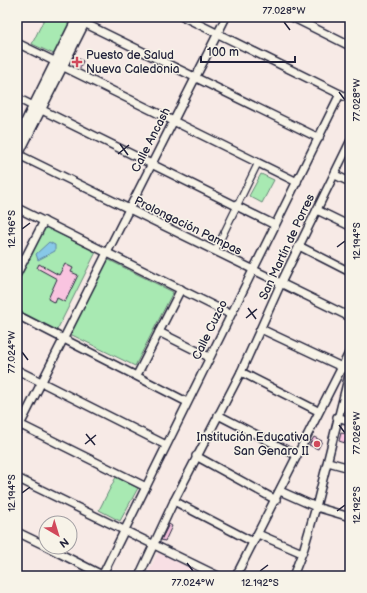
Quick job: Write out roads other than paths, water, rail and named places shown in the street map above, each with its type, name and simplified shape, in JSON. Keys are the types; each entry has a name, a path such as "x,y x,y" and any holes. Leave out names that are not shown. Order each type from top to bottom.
{"street":[{"path":"184,17 350,99"},
{"name":"Calle Ancash","path":"18,426 226,17"},
{"path":"292,17 350,46"},
{"path":"17,140 37,107 80,18 319,138"},
{"path":"17,43 297,182"},
{"name":"Calle Cuzco","path":"102,575 340,94"},
{"path":"17,98 275,225"},
{"path":"17,155 37,107"},
{"name":"San Martín de Porres","path":"139,576 196,456 241,372 281,283 350,142"},
{"name":"Prolongación Pampas","path":"17,155 350,317"},
{"path":"215,251 258,163"},
{"path":"334,174 350,182"},
{"path":"17,208 230,314"},
{"path":"317,210 350,226"},
{"path":"17,274 19,264 44,221"},
{"path":"299,246 350,272"},
{"path":"137,375 181,290"},
{"path":"17,315 137,375 187,402"},
{"path":"261,329 350,371 337,417 328,462 316,507 302,553 293,576"},
{"path":"159,332 209,357"},
{"path":"236,576 276,500 296,455 350,350"},
{"path":"17,370 166,444"},
{"path":"241,372 318,411"},
{"path":"218,415 296,455"},
{"path":"337,417 350,421"},
{"path":"18,426 146,487"},
{"path":"196,456 276,500"},
{"path":"328,462 350,468"},
{"path":"17,478 218,576"},
{"path":"280,491 316,507 350,517"},
{"path":"174,501 253,542"},
{"path":"17,532 38,542"},
{"path":"258,534 302,553"},
{"path":"63,555 102,575"}],"water":[{"path":"49,242 55,245 55,251 38,260 36,254"}],"place":[{"name":"Puesto de Salud Nueva Caledonia","path":"77,62"},
{"name":"Institución Educativa San Genaro II","path":"317,444"}]}
